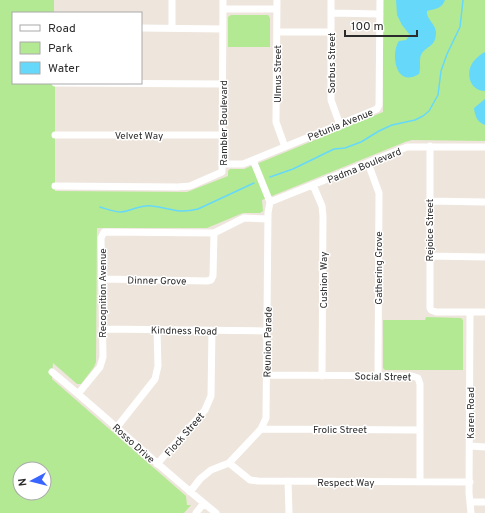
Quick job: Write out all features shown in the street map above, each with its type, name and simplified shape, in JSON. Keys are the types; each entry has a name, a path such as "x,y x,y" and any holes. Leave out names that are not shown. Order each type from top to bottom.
{"street":[{"path":"172,0 172,28"},
{"name":"Rambler Boulevard","path":"55,186 190,186 222,172 223,0"},
{"name":"Ulmus Street","path":"277,0 276,122 286,147"},
{"name":"Sorbus Street","path":"331,0 331,100 340,125"},
{"name":"Petunia Avenue","path":"222,164 243,164 378,108 380,0"},
{"path":"223,9 277,9"},
{"path":"331,14 380,14"},
{"path":"142,28 223,29"},
{"path":"277,32 331,32"},
{"path":"142,84 223,84"},
{"name":"Velvet Way","path":"55,135 223,135"},
{"name":"Rejoice Street","path":"430,146 430,306 431,310 434,312 470,312"},
{"name":"Padma Boulevard","path":"270,202 407,147 485,147"},
{"name":"Reunion Parade","path":"190,492 200,479 211,470 229,463 261,429 266,418 268,219 270,202 253,160"},
{"name":"Gathering Grove","path":"368,163 379,193 378,376"},
{"name":"Cushion Way","path":"314,185 324,216 322,376"},
{"path":"429,202 485,202"},
{"name":"Recognition Avenue","path":"78,394 100,367 103,357 101,238 104,232 214,233 244,218 268,219"},
{"name":"Dinner Grove","path":"102,279 212,280 214,233"},
{"path":"429,256 485,257"},
{"path":"470,312 485,312"},
{"name":"Karen Road","path":"470,312 471,513"},
{"name":"Kindness Road","path":"102,330 267,331"},
{"path":"117,427 155,379 158,366 157,330"},
{"name":"Flock Street","path":"158,464 204,410 211,396 212,331"},
{"name":"Rosso Drive","path":"52,372 216,513"},
{"name":"Social Street","path":"267,376 412,376 419,378 420,482"},
{"name":"Frolic Street","path":"261,429 420,430"},
{"path":"470,446 485,446"},
{"name":"Respect Way","path":"229,463 250,480 258,481 470,482"},
{"path":"288,481 289,513"},
{"path":"471,502 485,502"},
{"path":"196,513 204,503"}],"green space":[{"path":"0,0 54,0 54,12 12,12 12,84 55,84 55,191 187,192 228,176 228,171 230,169 244,169 383,112 383,0 485,0 485,141 412,140 405,142 262,200 263,211 260,213 243,213 207,228 97,228 96,362 81,384 77,384 53,363 52,379 186,496 187,505 191,505 184,513 0,513"},
{"path":"231,15 268,15 270,18 270,47 228,47 228,17"},
{"path":"426,317 461,318 463,320 463,370 385,370 383,368 383,320 425,320"}],"water":[{"path":"396,0 445,0 440,7 427,11 427,14 434,26 436,37 433,44 425,49 421,55 419,74 411,77 404,77 400,73 395,60 395,52 399,41 406,40 410,35 402,25 397,15"},
{"path":"485,52 485,91 476,88 473,85 470,81 469,71 473,62"},
{"path":"485,99 485,125 477,118 474,108"}],"waterway":[{"path":"270,177 293,169 334,149 345,148 361,142 392,125 415,120 429,111 438,95 441,71 447,54 460,27 463,0"},
{"path":"100,207 121,212 148,206 179,211 198,209 254,183"}]}
